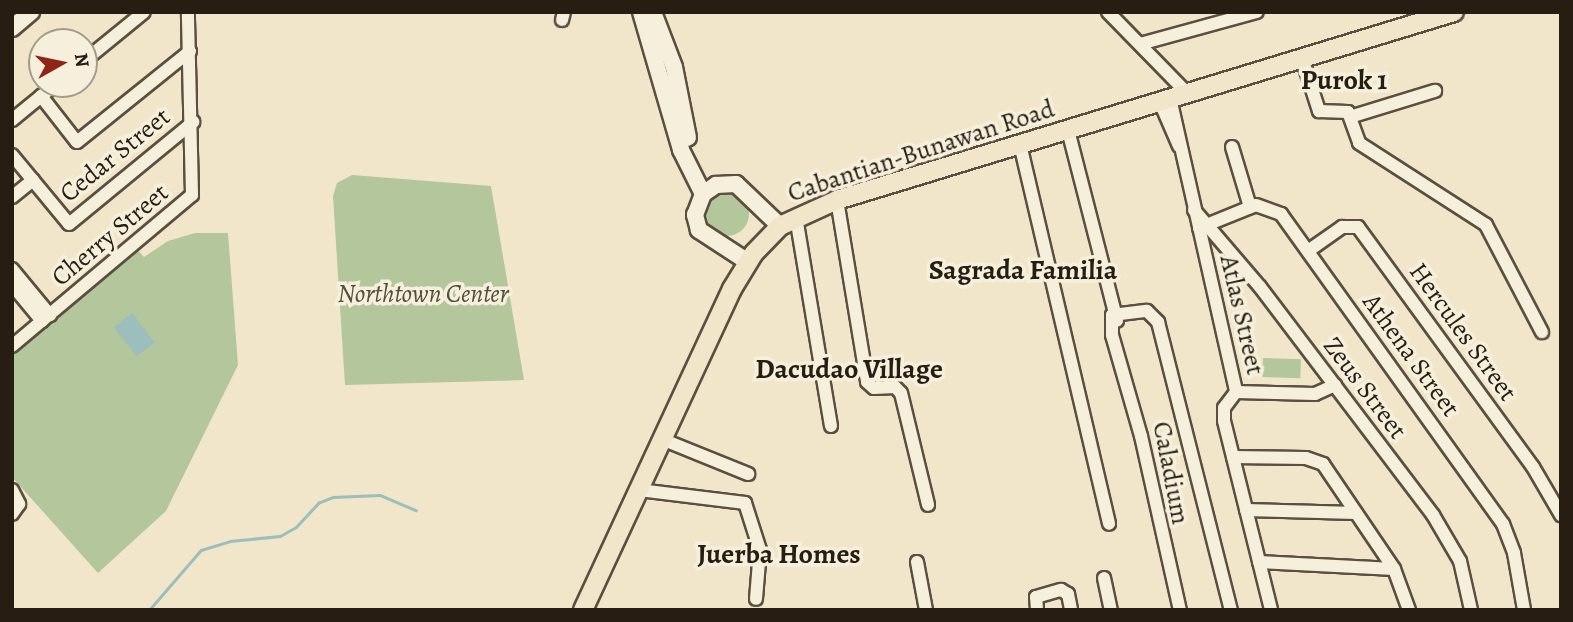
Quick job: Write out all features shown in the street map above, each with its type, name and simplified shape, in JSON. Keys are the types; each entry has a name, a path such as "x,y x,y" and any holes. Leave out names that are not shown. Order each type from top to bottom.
{"main road":[{"name":"Cabantian-Bunawan Road","path":"583,610 664,440 720,311 748,262 780,226 838,200 1454,12"}],"street":[{"path":"12,16 16,12"},
{"path":"12,28 31,12"},
{"path":"98,50 144,12"},
{"name":"Cherry Street","path":"12,346 192,195 193,122 188,12"},
{"path":"641,12 690,162 706,191"},
{"path":"653,12 674,66 690,162"},
{"path":"1140,44 1257,12"},
{"path":"1111,13 1140,44 1172,98"},
{"path":"43,98 77,142 190,51"},
{"path":"1302,58 1319,111 1348,112 1360,143 1486,225 1542,332"},
{"path":"1353,116 1435,92"},
{"path":"12,120 39,98"},
{"name":"Zeus Street","path":"1172,98 1194,210 1203,226 1335,386 1450,542 1466,580 1471,610"},
{"name":"Cedar Street","path":"12,155 69,224 193,122"},
{"name":"Caladium","path":"1068,130 1112,315 1112,335 1118,345 1180,610"},
{"path":"1020,144 1109,524"},
{"path":"1203,226 1250,206 1232,148"},
{"path":"12,197 33,180"},
{"path":"748,262 699,230 696,208 706,191 729,183 742,187 780,226"},
{"path":"838,200 867,382 874,388 895,387 901,393 929,505"},
{"name":"Athena Street","path":"1250,206 1275,209 1308,251 1503,524 1514,553 1524,610"},
{"path":"796,217 831,426"},
{"name":"Atlas Street","path":"1203,226 1236,392 1224,415 1271,610"},
{"name":"Hercules Street","path":"1308,251 1342,228 1358,227 1533,467 1561,515"},
{"path":"12,269 46,318"},
{"path":"12,285 46,318"},
{"path":"1112,315 1147,311 1158,322 1231,610"},
{"path":"1236,392 1315,394 1335,386"},
{"path":"664,440 748,474"},
{"path":"1233,457 1319,460 1394,569 1409,610"},
{"path":"12,490 19,504 12,514"},
{"path":"639,490 745,503 760,550 756,598"},
{"path":"1246,510 1356,513"},
{"path":"916,562 926,610"},
{"path":"1259,562 1394,569"},
{"path":"1104,578 1111,610"},
{"path":"1037,610 1036,597 1061,590 1068,594 1071,610"}],"green space":[{"name":"Northtown Center","path":"352,175 491,186 524,380 345,385 333,196 337,183"},
{"path":"727,192 742,199 749,214 742,229 727,236 712,229 705,214 712,199"},
{"path":"195,233 228,233 238,365 166,511 98,573 12,477 12,353 136,248 144,257 168,241"},
{"path":"1263,358 1301,359 1300,378 1262,377"}],"water":[{"path":"132,313 155,342 137,356 114,327"}],"waterway":[{"path":"149,610 201,550 230,541 280,536 296,527 318,503 333,497 380,495 416,510"}],"district":[{"name":"Purok 1","path":"1344,80"},
{"name":"Sagrada Familia","path":"1023,270"},
{"name":"Dacudao Village","path":"849,369"},
{"name":"Juerba Homes","path":"779,554"}]}
